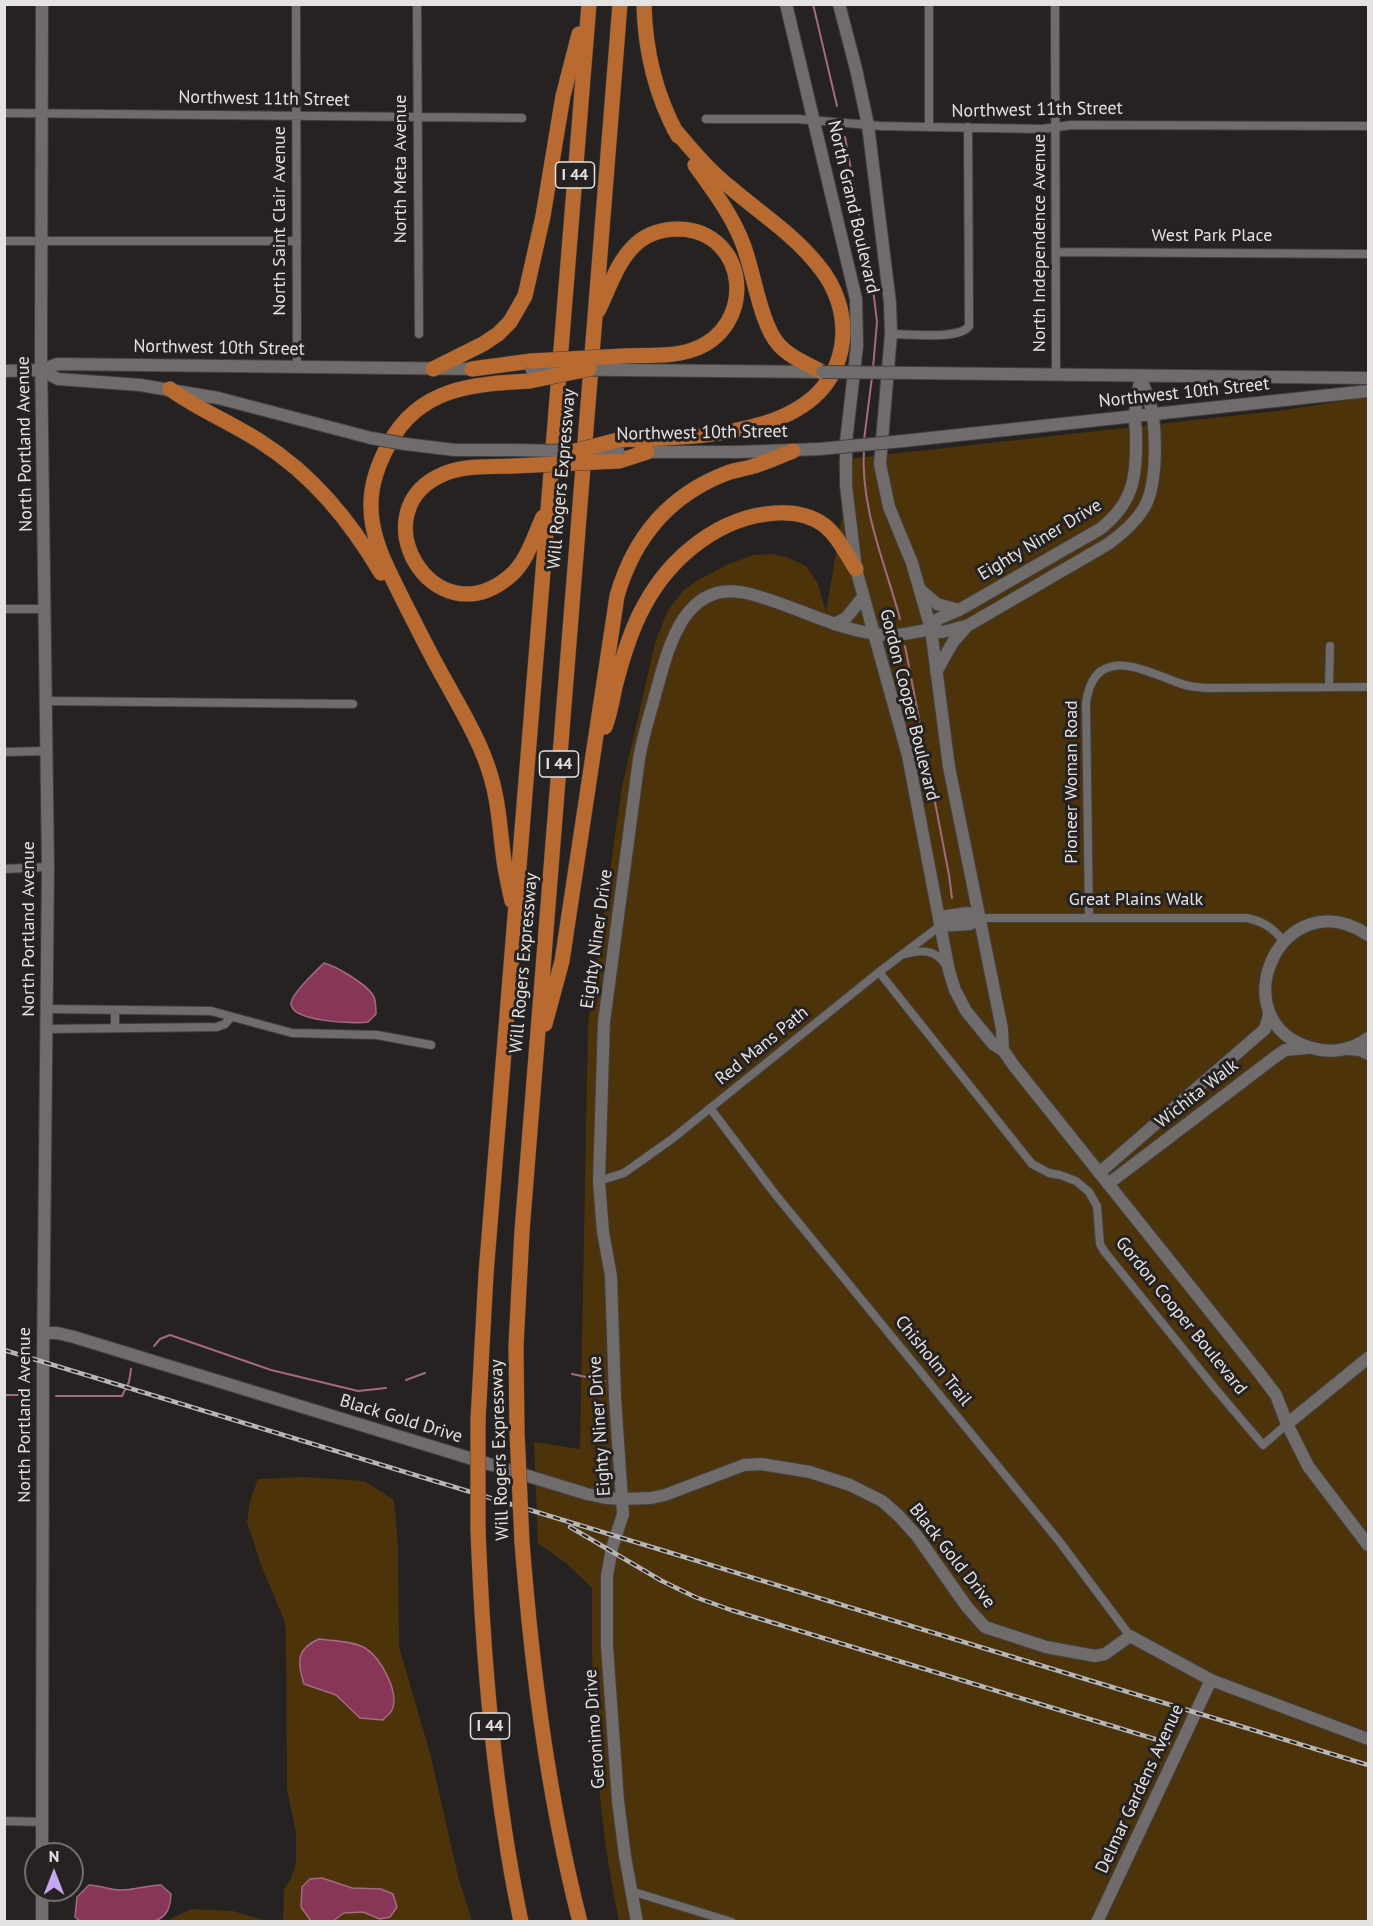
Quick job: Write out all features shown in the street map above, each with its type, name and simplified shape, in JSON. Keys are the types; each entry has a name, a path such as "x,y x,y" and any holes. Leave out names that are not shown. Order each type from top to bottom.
{"highway":[{"path":"433,369 498,334 510,322 525,296 547,193 563,96 588,4"},
{"name":"Will Rogers Expressway","path":"521,1922 511,1871 490,1726 478,1528 478,1420 486,1274 588,4"},
{"name":"Will Rogers Expressway","path":"580,1922 557,1818 531,1653 522,1542 516,1355 536,1058 620,4"},
{"path":"644,4 645,31 651,69 664,108 688,155 736,226 750,263 770,332 785,351 811,370"},
{"path":"548,506 519,566 500,584 477,592 464,593 440,587 422,574 409,554 405,527 411,504 418,493 446,473 513,458 618,451 767,423 798,409 816,394 825,384 837,361 841,348 842,326 838,302 829,281 818,265 798,244 705,165 674,129"},
{"path":"515,919 504,861 498,801 491,776 476,737 397,588 376,541 371,506 372,487 393,435 417,410 431,401 461,387 531,370 622,363 690,351 717,336 730,319 738,299 737,277 728,257 713,241 694,232 673,229 654,233 636,244 623,260 594,319"},
{"path":"472,369 589,369"},
{"path":"170,389 191,405 218,417 263,443 313,483 356,532 434,660"},
{"path":"575,451 647,452"},
{"path":"536,1058 562,961 617,596 629,560 639,543 663,513 692,489 730,472 755,466 793,451"},
{"path":"592,764 609,718 625,652 635,624 659,583 692,548 730,524 748,517 783,512 812,518 829,530 856,569"}],"street":[{"name":"North Portland Avenue","path":"42,4 41,241 48,867 43,1333 42,1842"},
{"name":"North Saint Clair Avenue","path":"296,4 297,366"},
{"name":"North Meta Avenue","path":"417,4 419,334"},
{"name":"North Grand Boulevard","path":"786,4 856,299 857,346 849,421"},
{"name":"North Grand Boulevard","path":"839,4 868,125 887,267 891,334 882,421"},
{"path":"928,4 929,127"},
{"name":"North Independence Avenue","path":"1055,4 1056,374"},
{"name":"Northwest 11th Street","path":"4,113 522,118"},
{"name":"Northwest 11th Street","path":"706,119 815,120 868,125 1043,129 1071,125 1368,126"},
{"path":"891,334 955,334 967,328 969,317 968,127"},
{"path":"4,241 297,241"},
{"name":"West Park Place","path":"1056,252 1368,254"},
{"name":"Northwest 10th Street","path":"589,369 622,363 913,373 1368,378"},
{"name":"Northwest 10th Street","path":"4,371 42,370 57,364 472,369"},
{"name":"Northwest 10th Street","path":"42,370 58,379 125,383 218,398 370,438 405,444 513,458 575,451"},
{"name":"Eighty Niner Drive","path":"616,1533 623,1514 623,1499 613,1368 611,1276 603,1232 599,1181 603,1038 639,759 668,649 680,624 693,608 711,596 725,592 747,593 834,624 888,636 931,629 941,632 967,626 1108,544 1130,526 1144,509 1152,485 1154,450 1152,414 1140,376"},
{"name":"Eighty Niner Drive","path":"931,629 938,619 1071,546 1112,520 1123,507 1131,493 1134,478 1135,416 1140,376"},
{"name":"Northwest 10th Street","path":"647,452 820,449 1368,391"},
{"name":"Gordon Cooper Boulevard","path":"849,421 846,442 846,485 856,569 908,756 949,971 955,990 966,1011 993,1044 1003,1050 1276,1395 1287,1424 1308,1466 1368,1545"},
{"name":"Gordon Cooper Boulevard","path":"882,421 880,464 884,490 922,591 931,629 949,767 1002,1029 1003,1050"},
{"path":"922,591 937,604 958,610"},
{"path":"834,624 846,618 863,597"},
{"path":"4,609 45,609"},
{"path":"936,672 953,642 967,626"},
{"path":"1329,687 1330,646"},
{"name":"Pioneer Woman Road","path":"1089,918 1086,703 1089,687 1099,672 1111,667 1130,666 1186,686 1207,688 1368,687"},
{"path":"46,701 353,704"},
{"path":"4,752 47,751"},
{"path":"4,869 48,867"},
{"name":"Great Plains Walk","path":"940,926 970,924 979,918 1247,918 1269,925 1284,940"},
{"path":"1284,940 1299,930 1325,922 1347,924 1368,935"},
{"name":"Red Mans Path","path":"599,1181 624,1173 672,1139 879,972 940,926"},
{"name":"Wichita Walk","path":"1099,1173 1265,1029 1269,1015 1265,986 1267,971 1274,954 1284,940"},
{"path":"900,956 916,951 928,951 942,959 949,971"},
{"name":"Gordon Cooper Boulevard","path":"879,972 1032,1164 1049,1173 1076,1181 1089,1192 1097,1206 1100,1244 1104,1251 1263,1445 1287,1424"},
{"path":"1267,1004 1275,1022 1286,1034 1313,1049"},
{"path":"46,1009 211,1011 292,1033 377,1035 431,1045"},
{"path":"115,1010 115,1028"},
{"path":"170,1011 171,1028"},
{"path":"46,1029 217,1027 225,1024 231,1017"},
{"path":"1344,1049 1368,1038"},
{"name":"Wichita Walk","path":"1108,1184 1280,1053 1294,1048 1322,1051 1344,1049"},
{"path":"1344,1049 1360,1050 1368,1054"},
{"name":"Chisholm Trail","path":"710,1108 775,1194 1059,1541 1130,1636"},
{"name":"Black Gold Drive","path":"43,1333 68,1335 557,1486 596,1496 623,1499 651,1498 665,1495 744,1465 760,1464 810,1472 850,1485 882,1501 899,1516 917,1536 967,1607 985,1628 1068,1652 1095,1656 1105,1654 1130,1636"},
{"path":"1287,1424 1368,1358"},
{"name":"Geronimo Drive","path":"616,1533 607,1576 607,1646 615,1770 622,1831 637,1922"},
{"path":"1130,1636 1207,1680 1368,1739"},
{"name":"Delmar Gardens Avenue","path":"1097,1922 1207,1680"},
{"path":"4,1821 42,1821"},
{"path":"631,1891 732,1922"},
{"path":"42,1902 42,1922"}],"shaded area":[{"path":"1368,397 1368,1921 619,1921 605,1839 596,1756 592,1588 566,1563 538,1543 534,1442 580,1449 588,1025 622,787 655,643 668,610 684,590 724,566 753,555 773,554 806,566 818,584 826,612 842,518 838,460 1284,410"},
{"path":"324,963 350,976 373,995 376,1014 368,1022 350,1023 311,1018 293,1009 291,1003 295,994"},
{"path":"303,1477 364,1481 394,1500 398,1546 399,1647 430,1753 458,1876 472,1921 283,1921 284,1890 296,1863 296,1833 287,1789 286,1631 284,1620 261,1565 247,1522 250,1501 258,1479"},
{"path":"319,1639 360,1646 377,1659 391,1685 394,1703 392,1710 383,1720 360,1718 336,1695 304,1684 300,1657 306,1647"},
{"path":"322,1878 352,1888 381,1889 393,1894 397,1907 390,1917 380,1919 363,1912 344,1913 333,1921 311,1921 301,1907 302,1887 310,1879"},
{"path":"89,1885 118,1890 161,1885 171,1894 169,1907 165,1914 154,1921 80,1921 75,1917 76,1902 84,1902 84,1890"},
{"path":"191,1909 233,1911 267,1921 166,1921"}],"waterway":[{"path":"813,4 837,106"},
{"path":"845,137 874,297 877,322 873,368"},
{"path":"864,440 872,377"},
{"path":"864,448 864,471 870,514 900,619"},
{"path":"905,646 952,898"},
{"path":"154,1346 160,1339 170,1335 271,1370 358,1391 386,1388"},
{"path":"56,1396 122,1396 129,1382 131,1369"},
{"path":"406,1380 425,1373"},
{"path":"572,1374 605,1381"},
{"path":"4,1395 25,1395"}],"railway":[{"path":"4,1350 1368,1765"},
{"path":"570,1527 662,1581 695,1597 731,1610 1168,1743"}]}
